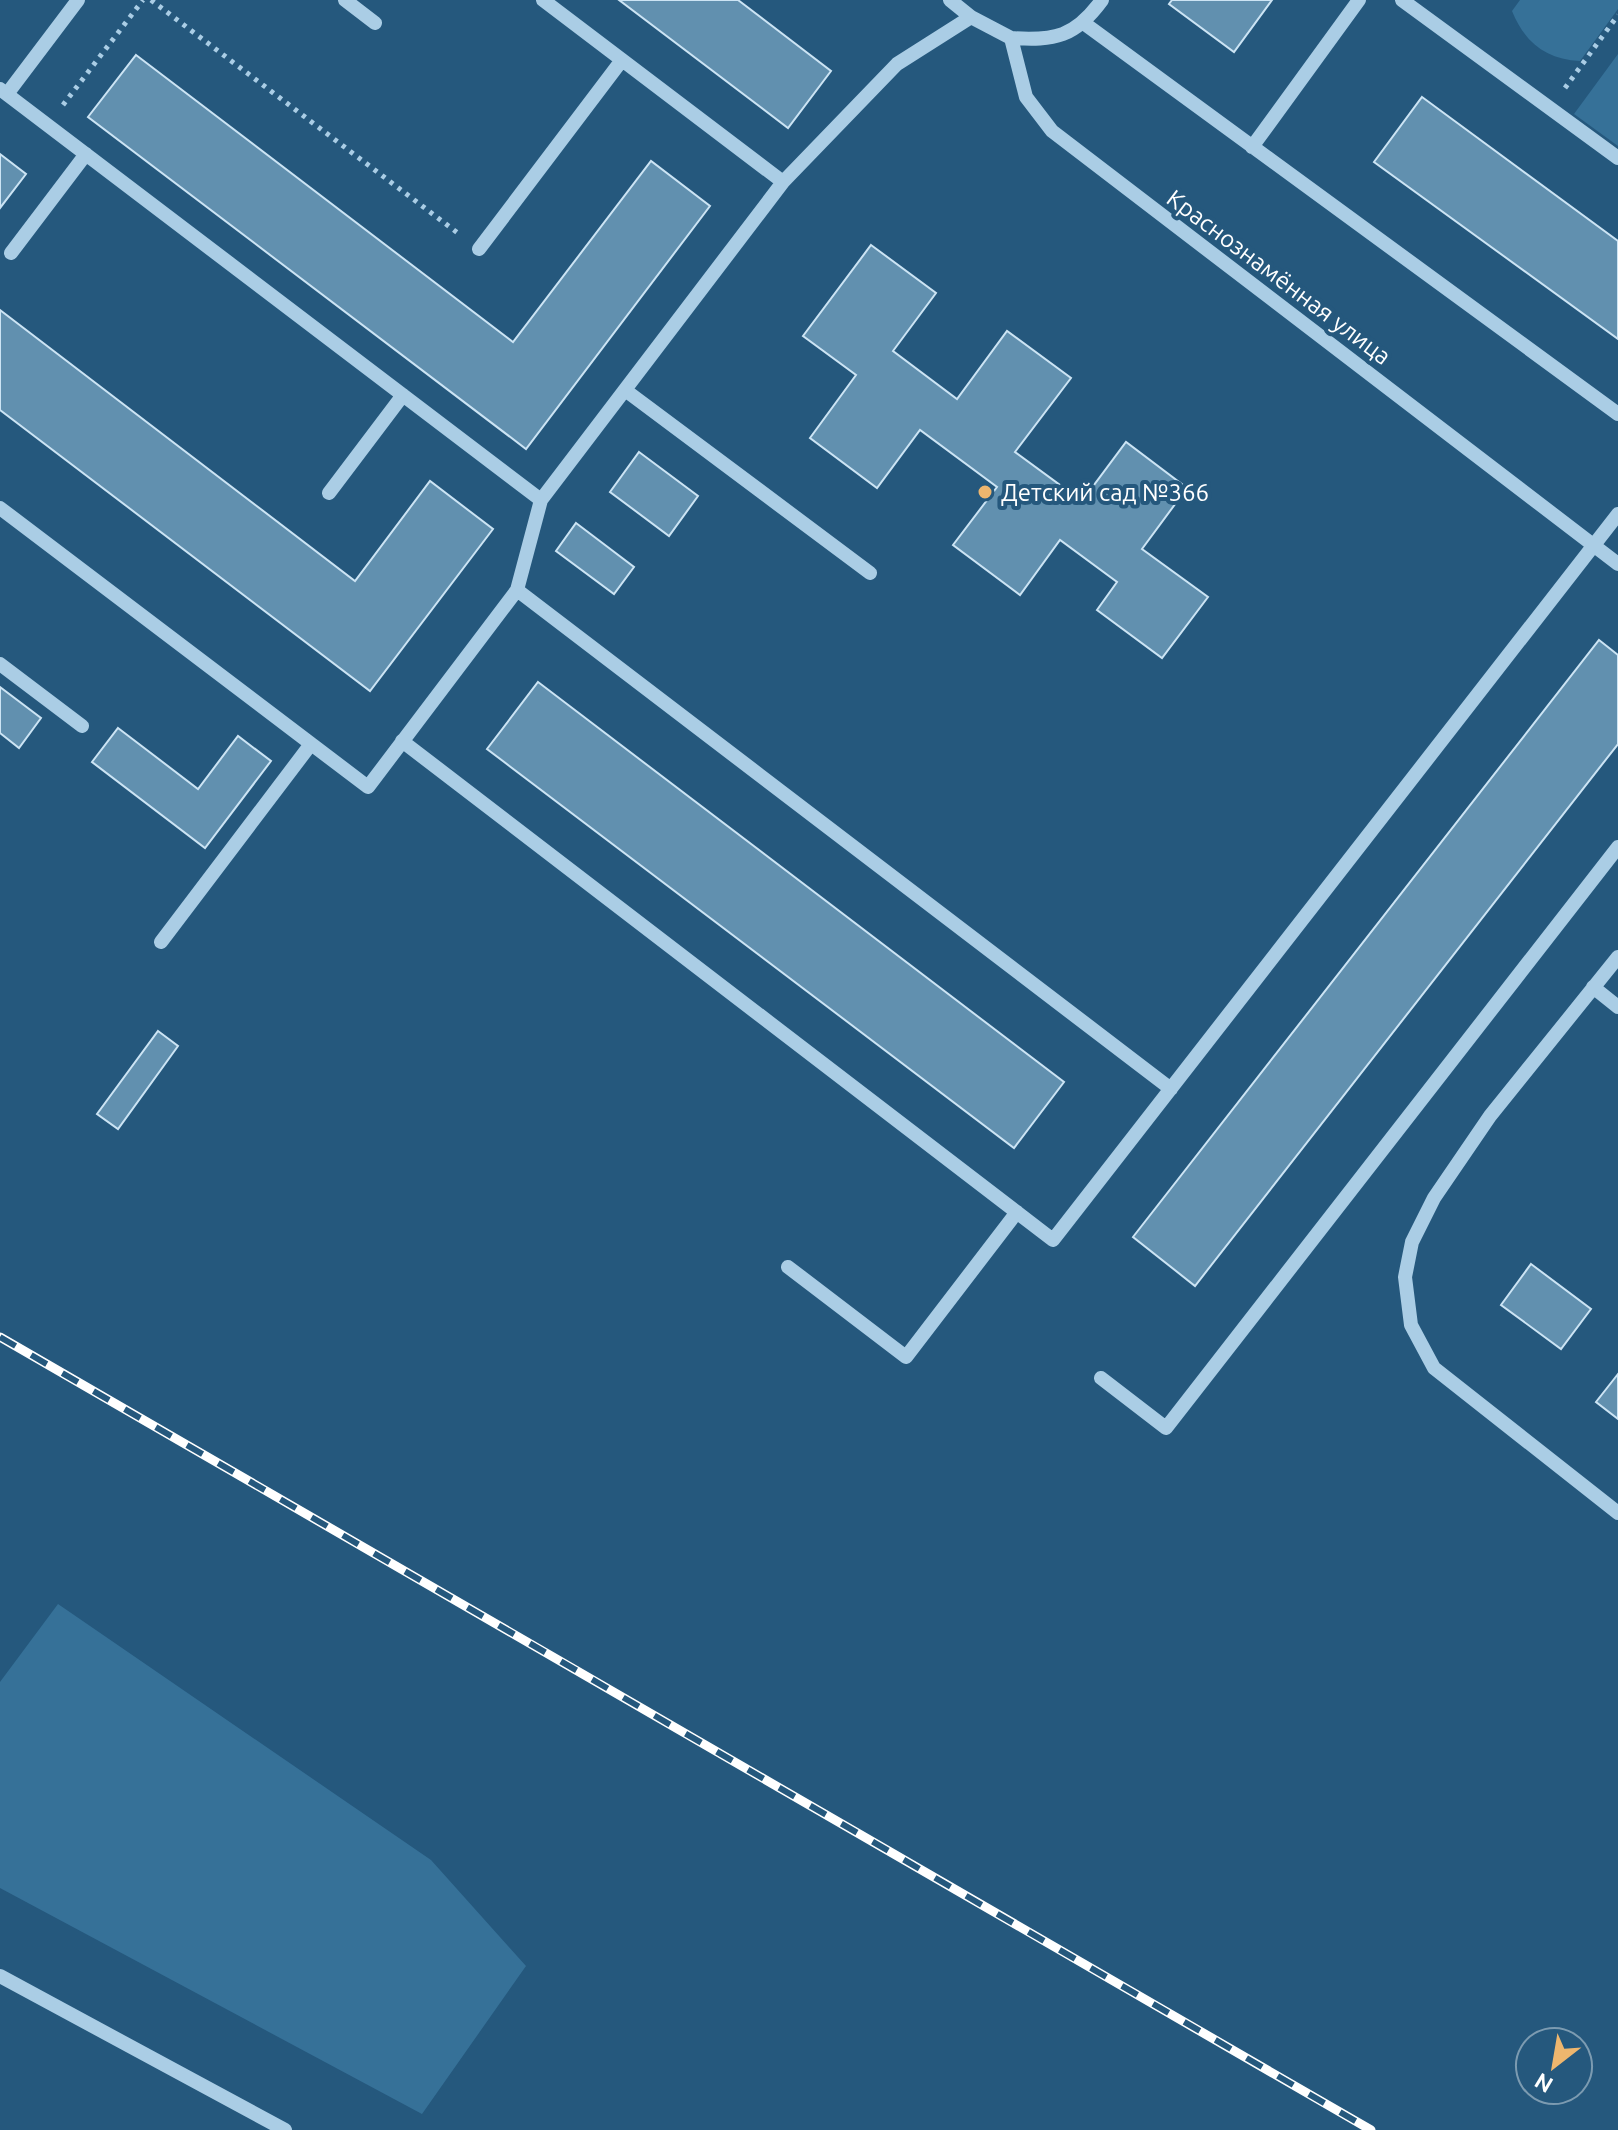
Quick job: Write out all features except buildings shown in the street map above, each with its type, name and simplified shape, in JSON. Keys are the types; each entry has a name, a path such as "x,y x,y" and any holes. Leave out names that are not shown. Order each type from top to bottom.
{"street":[{"path":"78,0 3,91 541,500"},
{"path":"345,0 375,23"},
{"path":"543,0 783,182"},
{"path":"950,0 971,17 1011,38 1047,41 1085,24 1102,0"},
{"path":"1252,147 1359,0"},
{"path":"1402,0 1618,158"},
{"path":"0,508 368,787 517,590 541,500 783,182 897,64 971,17"},
{"path":"1085,24 1618,414"},
{"name":"Краснознамённая улица","path":"1011,38 1026,97 1052,131 1618,564"},
{"path":"479,249 622,60"},
{"path":"11,253 86,154"},
{"path":"625,390 870,573"},
{"path":"329,493 403,395"},
{"path":"402,741 1053,1240 1618,514"},
{"path":"517,590 1171,1089"},
{"path":"0,664 82,726"},
{"path":"161,942 311,744"},
{"path":"1101,1378 1166,1428 1618,847"},
{"path":"1618,957 1490,1116 1434,1198 1412,1242 1405,1277 1411,1325 1434,1368 1618,1513"},
{"path":"1593,987 1618,1007"},
{"path":"788,1267 906,1357 1017,1212"},
{"path":"0,1976 285,2130"}],"path":[{"path":"48,125 143,0"},
{"path":"151,0 479,249"},
{"path":"1550,108 1618,15"}],"shaded area":[{"path":"1520,0 1618,0 1618,9 1580,61 1568,60 1547,53 1523,32 1512,11"},
{"path":"1618,54 1618,146 1574,114"},
{"path":"58,1604 431,1860 526,1966 422,2114 0,1888 0,1682"}],"railway":[{"path":"0,1337 1371,2130"}],"place":[{"name":"Детский сад №366","path":"985,492"}]}
